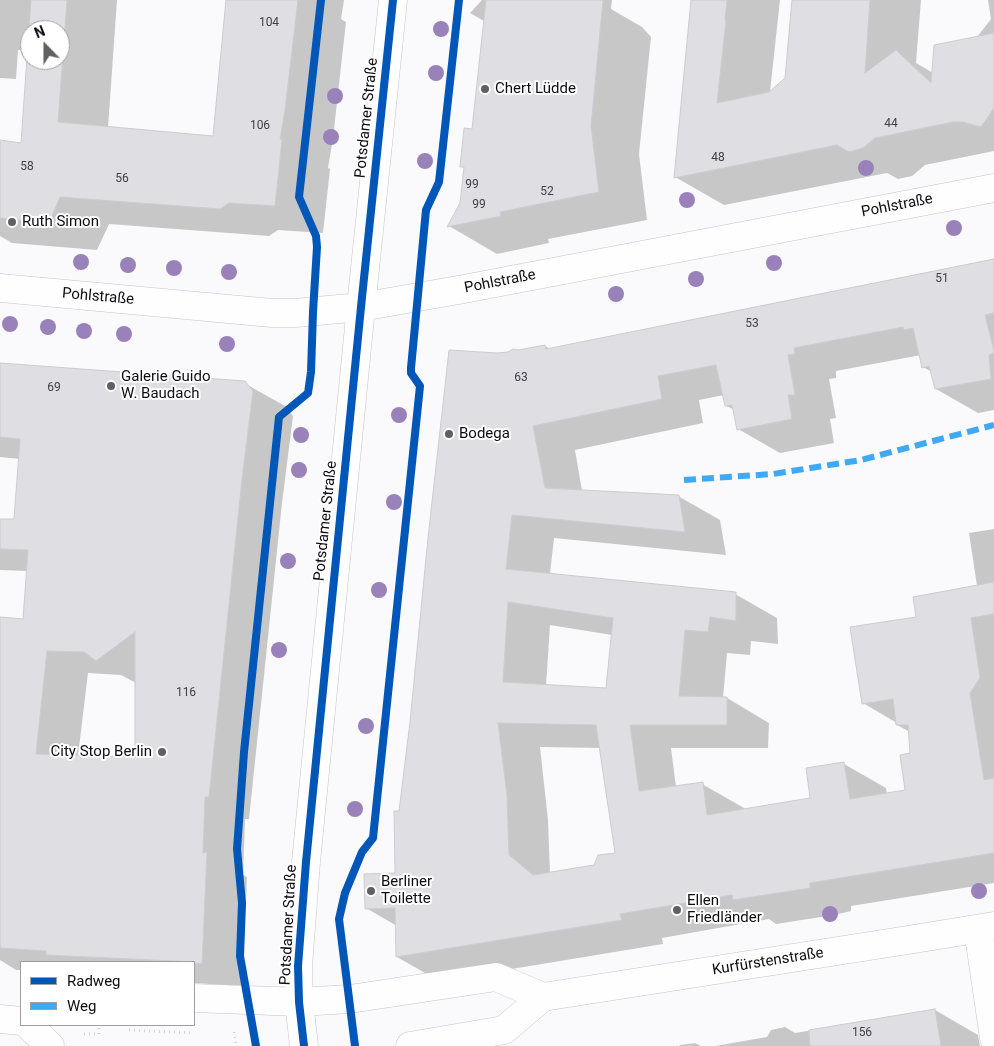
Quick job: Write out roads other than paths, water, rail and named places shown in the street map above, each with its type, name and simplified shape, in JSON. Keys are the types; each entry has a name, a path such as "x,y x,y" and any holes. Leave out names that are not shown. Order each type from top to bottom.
{"street":[{"name":"Potsdamer Straße","path":"304,1046 298,1002 299,947 308,841 393,0"},
{"name":"Pohlstraße","path":"0,288 272,313 296,313 361,307 994,188"},
{"path":"986,927 994,1038"},
{"name":"Kurfürstenstraße","path":"543,997 986,927"},
{"path":"195,998 298,1002 350,999 496,977 543,997 504,1030 410,1046"},
{"path":"0,1019 20,1021"},
{"path":"29,1026 50,1046"}],"place":[{"name":"Chert Lüdde","path":"485,89"},
{"name":"Ruth Simon","path":"12,222"},
{"name":"Galerie Guido W. Baudach","path":"111,386"},
{"name":"Bodega","path":"449,434"},
{"name":"City Stop Berlin","path":"162,752"},
{"name":"Berliner Toilette","path":"371,891"},
{"name":"Ellen Friedländer","path":"677,910"}]}
